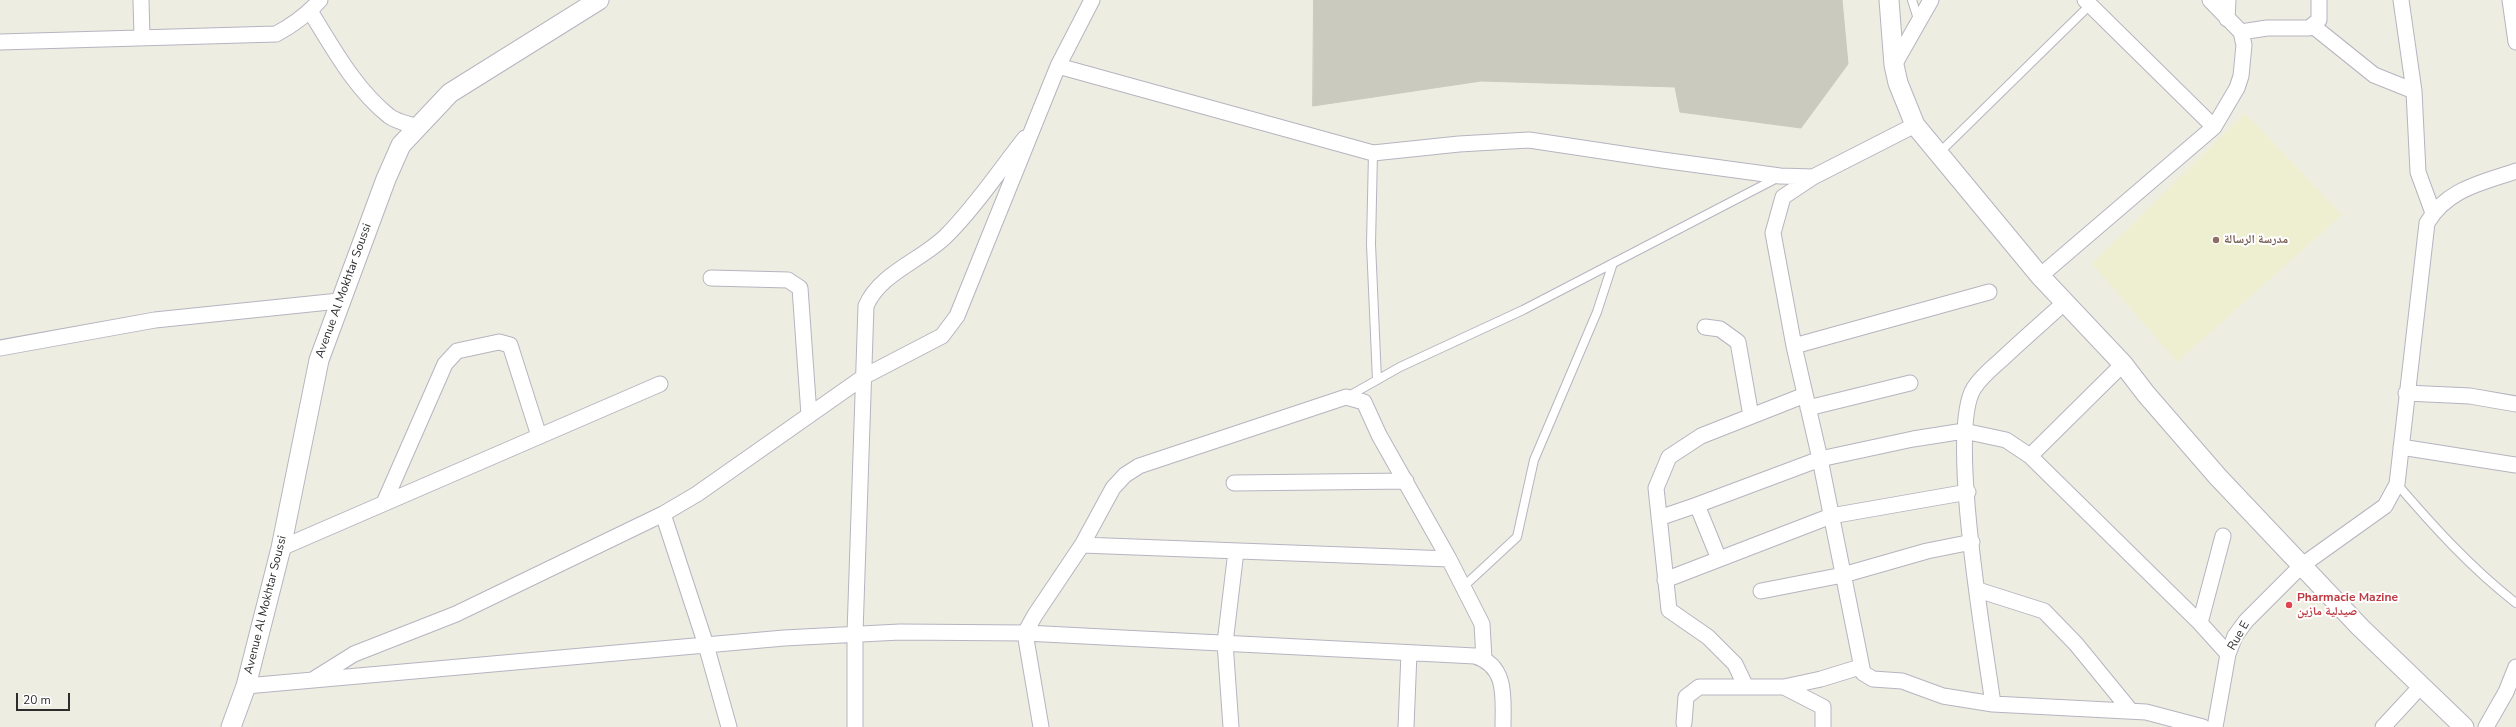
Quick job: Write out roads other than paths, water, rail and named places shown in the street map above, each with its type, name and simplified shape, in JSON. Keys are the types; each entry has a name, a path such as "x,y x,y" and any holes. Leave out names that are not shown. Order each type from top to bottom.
{"street":[{"path":"141,0 142,37"},
{"path":"0,42 142,37 252,36 276,34 290,27 310,12 320,0"},
{"name":"Avenue Al Mokhtar Soussi","path":"231,727 246,686 281,548 319,360 339,301 386,179 401,145 450,93 599,0"},
{"path":"312,680 354,654 456,614 663,514 697,494 865,376 933,341 949,330 957,316 1036,125 1058,66 1092,0"},
{"path":"1889,0 1894,65 1898,83 1915,124 2040,276 2123,364 2218,478 2360,627 2464,727"},
{"path":"1894,65 1918,19 1931,0"},
{"path":"2040,276 2214,127 2237,88 2241,76 2244,45 2241,32 2210,0"},
{"path":"2227,19 2228,0"},
{"path":"2313,26 2319,20 2319,0"},
{"path":"2401,0 2414,91 2418,172 2433,213"},
{"path":"2510,0 2516,42"},
{"path":"2090,2 2214,127"},
{"path":"310,12 340,60 360,86 390,117 418,127"},
{"path":"2241,32 2267,28 2313,26 2374,75 2414,91"},
{"path":"1058,66 1373,153 1459,144 1530,140 1610,154 1780,176 1813,177"},
{"path":"1915,124 1813,177 1783,197 1773,233 1794,346 1820,459 1844,575 1860,667 1863,673 1873,679 1902,681 1937,694 1993,704 2130,710 2146,712 2203,727"},
{"path":"855,727 855,633 865,376 866,306 871,293 945,236 1036,125"},
{"path":"2397,484 2406,393 2427,223 2433,213 2460,189 2516,171"},
{"path":"711,278 788,280 800,288 810,415"},
{"path":"1794,346 1989,292"},
{"path":"0,348 155,320 339,301"},
{"path":"1993,704 1972,542 1964,431 1968,400 1974,388 1982,378 2064,303"},
{"path":"1705,327 1720,329 1738,342 1752,416"},
{"path":"384,503 445,364 457,351 499,342 510,345 539,436"},
{"path":"2030,456 2123,364"},
{"path":"1746,687 1735,664 1708,637 1669,610 1656,488 1669,457 1701,436 1752,416 1806,401 1910,383"},
{"path":"281,548 660,384"},
{"path":"2406,393 2470,396 2516,404"},
{"path":"1041,727 1025,633 1035,615 1082,545 1113,488 1124,475 1139,466 1346,397 1364,402 1379,435 1449,559 1482,624 1484,659"},
{"path":"1659,518 1820,459 1913,439 1964,431 2006,440 2030,456 2200,623 2228,654"},
{"path":"2401,447 2516,465"},
{"path":"1234,483 1406,481"},
{"name":"Rue E","path":"2215,727 2228,654 2235,636 2246,621 2301,566 2386,506 2397,484"},
{"path":"1665,580 1832,516 1968,492"},
{"path":"1697,505 1718,559"},
{"path":"663,514 706,645 729,727"},
{"path":"2200,623 2223,536"},
{"path":"1761,591 1844,575 1927,551 1972,542"},
{"path":"1082,545 1449,559"},
{"path":"1231,727 1225,643 1236,551"},
{"path":"1978,590 2044,611 2076,644 2130,710"},
{"path":"246,686 855,633 1025,633 1475,656 1484,659 1491,664 1501,679 1503,727"},
{"path":"1406,727 1409,653"},
{"path":"1684,723 1686,697 1699,687 1784,687 1821,679 1860,667"},
{"path":"2486,727 2506,692 2516,667"},
{"path":"2383,727 2421,686"},
{"path":"1784,687 1823,707 1823,727"}],"lane":[{"path":"1912,0 1918,19"},
{"path":"1939,153 2090,2"},
{"path":"1373,153 1371,244 1376,380"},
{"path":"1346,397 1376,380 1613,264 1780,176"},
{"path":"1463,587 1517,537 1534,460 1597,312 1613,264"},
{"path":"2397,484 2456,551 2488,581 2516,603"}],"place":[{"name":"مدرسة الرسالة","path":"2216,240"},
{"name":"Pharmacie Mazine صيدلية مازين","path":"2289,605"}]}
